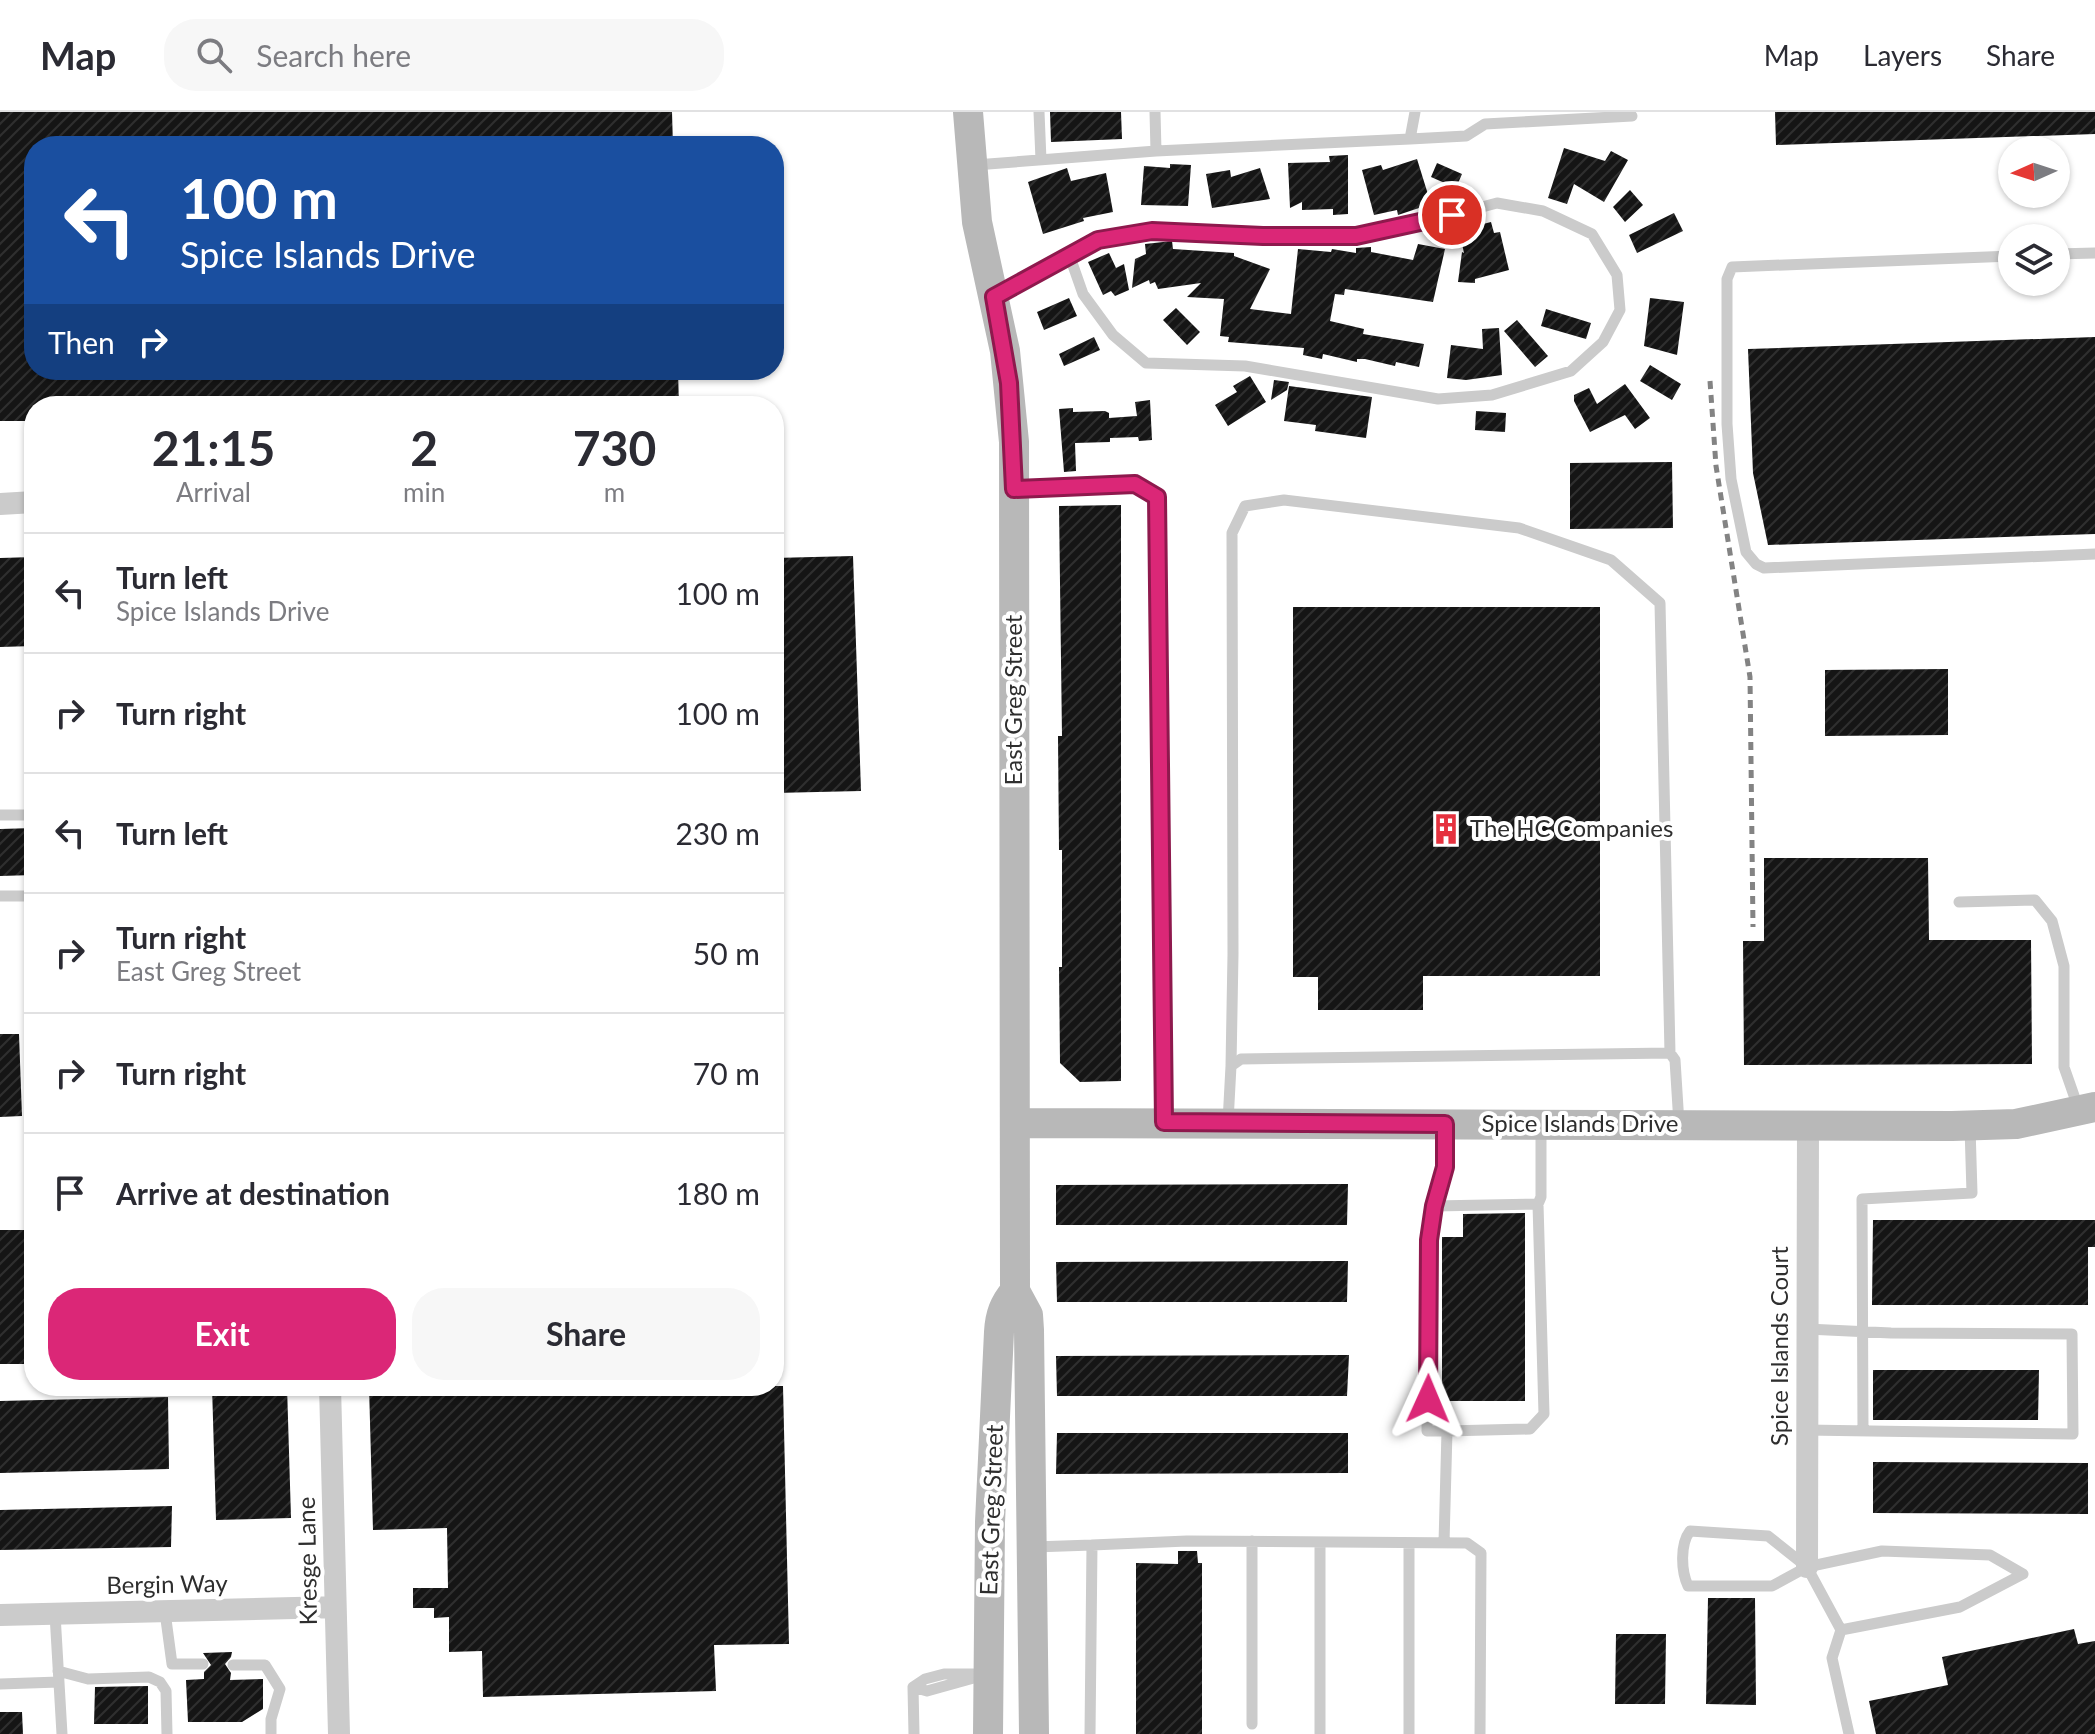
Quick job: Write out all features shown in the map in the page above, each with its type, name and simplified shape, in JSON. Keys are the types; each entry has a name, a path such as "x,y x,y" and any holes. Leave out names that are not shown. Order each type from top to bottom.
{"main road":[{"name":"East Greg Street","path":"968,112 978,232 994,297 1009,383 1014,489 1015,1291 1028,1315 1029,1330 1034,1734"},
{"name":"Spice Islands Drive","path":"1015,1123 1970,1126 2016,1124 2087,1109"},
{"name":"East Greg Street","path":"988,1734 990,1522 1000,1316 1005,1303 1015,1291"},
{"path":"996,1399 1009,1454 1012,1528 1020,1543 1031,1547"}],"street":[{"path":"0,504 24,503"},
{"name":"Spice Islands Court","path":"1807,1567 1808,1126"},
{"name":"Kresge Lane","path":"330,1396 339,1734"},
{"name":"Bergin Way","path":"0,1615 335,1607"}],"lane":[{"path":"1039,112 1041,160"},
{"path":"1155,112 1156,151"},
{"path":"1410,139 1415,112"},
{"path":"972,165 1156,151 1466,136 1485,124 1632,116"},
{"path":"994,297 1098,240 1152,231 1356,236 1497,203 1543,211 1592,234 1617,275 1620,310 1603,342 1571,371 1492,395 1438,399 1245,366 1146,363 1113,335 1083,294 1070,257"},
{"path":"2070,254 2095,253"},
{"path":"1998,257 1732,267 1727,279 1727,424 1731,479 1746,552 1764,568 2095,554"},
{"path":"1014,489 1135,484 1157,497 1164,1122"},
{"path":"1228,1123 1233,954 1232,533 1245,506 1284,500 1519,528 1611,560 1660,603 1670,1053 1675,1060 1679,1125"},
{"path":"0,815 24,815"},
{"path":"0,896 24,896"},
{"path":"1959,902 2035,900 2052,921 2064,966 2064,1067 2087,1109"},
{"path":"1231,1066 1241,1059 1670,1053"},
{"path":"1445,1124 1445,1167 1429,1240 1427,1431 1530,1429 1544,1414 1538,1204 1541,1197 1541,1124"},
{"path":"1863,1431 1862,1199 1972,1193 1970,1126"},
{"path":"1434,1206 1538,1204"},
{"path":"1806,1329 2072,1334 2073,1434 1806,1430"},
{"path":"1444,1543 1447,1431"},
{"path":"1841,1630 1960,1607 2023,1574 1990,1555 1882,1551 1807,1567 1772,1586 1688,1586 1684,1578 1684,1539 1690,1531 1768,1536 1807,1567 1841,1630 1832,1658 1849,1734"},
{"path":"1031,1547 1252,1541 1467,1543 1481,1553 1480,1734"},
{"path":"1252,1541 1252,1724"},
{"path":"1320,1542 1320,1734"},
{"path":"1409,1543 1409,1734"},
{"path":"1090,1734 1092,1545"},
{"path":"165,1612 172,1664 203,1664"},
{"path":"55,1614 62,1734"},
{"path":"233,1665 265,1665 280,1689 271,1719 271,1734"},
{"path":"914,1734 913,1687 925,1679 944,1674 988,1674"},
{"path":"0,1684 59,1676 88,1679 149,1677 160,1682 166,1691 167,1734"}],"building":[{"path":"0,112 672,112 673,136 24,136 24,380 678,380 679,396 24,396 24,421 0,421"},
{"path":"1050,112 1121,112 1122,139 1051,142"},
{"path":"1775,112 2095,112 2095,134 1776,145"},
{"path":"1564,148 1605,161 1611,151 1628,160 1604,202 1574,184 1567,204 1548,198"},
{"path":"1348,155 1348,214 1333,215 1333,209 1302,210 1302,202 1290,208 1288,163 1330,162 1329,156"},
{"path":"1417,159 1431,204 1398,215 1397,210 1374,215 1362,170 1381,165 1383,170"},
{"path":"1437,163 1462,174 1456,188 1431,177"},
{"path":"1170,164 1191,165 1188,206 1141,205 1144,166 1170,168"},
{"path":"1067,168 1071,181 1106,173 1113,212 1083,218 1084,221 1043,234 1028,182"},
{"path":"1260,168 1270,199 1212,208 1206,174 1230,170 1231,177"},
{"path":"1630,190 1643,205 1625,222 1613,207"},
{"path":"1674,213 1683,231 1637,253 1629,235"},
{"path":"1491,222 1494,233 1500,232 1509,270 1475,279 1475,283 1458,282 1464,253 1459,230"},
{"path":"1172,241 1173,249 1234,253 1234,256 1270,269 1250,309 1291,314 1298,249 1356,253 1356,248 1371,247 1371,252 1413,260 1418,244 1445,249 1433,302 1345,289 1344,295 1335,294 1330,321 1364,329 1363,334 1424,344 1419,367 1396,362 1395,366 1365,359 1357,359 1357,362 1323,354 1322,359 1303,355 1304,348 1228,342 1229,337 1220,336 1224,299 1187,297 1201,283 1158,289 1155,282 1150,284 1149,280 1132,288 1135,259 1146,254 1145,244"},
{"path":"1109,253 1116,268 1124,264 1129,290 1115,296 1111,291 1103,295 1088,262"},
{"path":"1069,298 1077,316 1044,330 1037,312"},
{"path":"1650,298 1684,302 1677,355 1644,346"},
{"path":"1176,308 1200,332 1187,345 1163,320"},
{"path":"1546,309 1591,323 1586,339 1541,326"},
{"path":"1517,320 1548,356 1535,367 1504,331"},
{"path":"1499,328 1502,375 1466,380 1447,378 1451,345 1483,349 1482,329"},
{"path":"1094,337 1100,350 1064,366 1059,354"},
{"path":"2095,337 2095,534 1768,545 1753,473 1748,349"},
{"path":"1650,365 1681,384 1672,400 1640,381"},
{"path":"1250,376 1266,402 1228,426 1215,405 1237,392 1233,386"},
{"path":"1274,380 1289,382 1287,390 1271,400"},
{"path":"1625,384 1650,418 1635,429 1625,415 1590,432 1574,395 1589,388 1597,404"},
{"path":"1289,386 1372,397 1366,438 1315,431 1316,425 1284,421"},
{"path":"1150,400 1152,440 1110,438 1110,442 1075,443 1076,471 1064,472 1059,409 1105,411 1109,413 1109,418 1137,416 1135,402"},
{"path":"1476,411 1506,413 1505,432 1475,430"},
{"path":"1672,462 1673,528 1570,529 1570,463"},
{"path":"1121,505 1121,1081 1080,1082 1060,1063 1062,850 1059,850 1058,736 1062,736 1059,506"},
{"path":"853,556 861,791 784,793 784,558"},
{"path":"24,557 24,646 0,647 0,558"},
{"name":"The HC Companies","path":"1293,607 1600,607 1600,976 1423,976 1423,1010 1318,1010 1318,977 1293,977"},
{"path":"1948,669 1948,735 1825,736 1825,670"},
{"path":"24,828 24,875 0,876 0,829"},
{"path":"1764,858 1928,858 1929,940 2031,940 2032,1064 1744,1065 1743,941 1764,941"},
{"path":"0,1034 19,1034 22,1116 0,1117"},
{"path":"1348,1184 1347,1225 1056,1225 1056,1185"},
{"path":"1525,1213 1525,1401 1442,1401 1442,1237 1463,1237 1463,1214"},
{"path":"1873,1220 2095,1220 2095,1247 2088,1247 2088,1305 1872,1305"},
{"path":"0,1230 24,1230 24,1364 0,1364"},
{"path":"1348,1261 1347,1302 1057,1302 1056,1262"},
{"path":"1349,1355 1347,1396 1057,1396 1056,1356"},
{"path":"1873,1370 2039,1370 2038,1420 1873,1420"},
{"path":"212,1396 287,1396 291,1518 216,1520"},
{"path":"369,1396 783,1396 789,1644 714,1645 716,1691 483,1697 482,1651 449,1652 449,1617 434,1618 434,1608 413,1608 413,1588 448,1588 447,1528 373,1530"},
{"path":"168,1397 169,1469 0,1473 0,1401"},
{"path":"1057,1433 1348,1433 1348,1473 1056,1474"},
{"path":"1873,1462 2088,1463 2088,1514 1873,1513"},
{"path":"172,1506 171,1547 0,1550 0,1510"},
{"path":"1178,1551 1197,1551 1198,1563 1202,1563 1202,1734 1136,1734 1136,1563 1178,1564"},
{"path":"1708,1598 1755,1598 1756,1705 1706,1704"},
{"path":"2074,1629 2078,1644 2095,1641 2095,1734 1876,1734 1869,1701 1948,1685 1942,1657"},
{"path":"1616,1634 1666,1634 1665,1704 1615,1704"},
{"path":"232,1652 225,1664 231,1673 230,1680 263,1679 263,1709 242,1722 188,1722 186,1680 204,1679 204,1672 211,1665 203,1653"},
{"path":"148,1686 148,1724 94,1724 95,1687"},
{"path":"0,1712 22,1712 23,1734 0,1734"}],"railway":[{"path":"1710,381 1716,466 1750,677 1753,927"}],"place":[{"name":"The HC Companies","path":"1446,829"}],"route":[{"path":"1428,1399 1429,1240 1445,1167 1445,1124 1164,1122 1157,497 1135,484 1014,489 1009,383 994,297 1052,268 1098,240 1152,231 1356,236 1452,215"}]}
